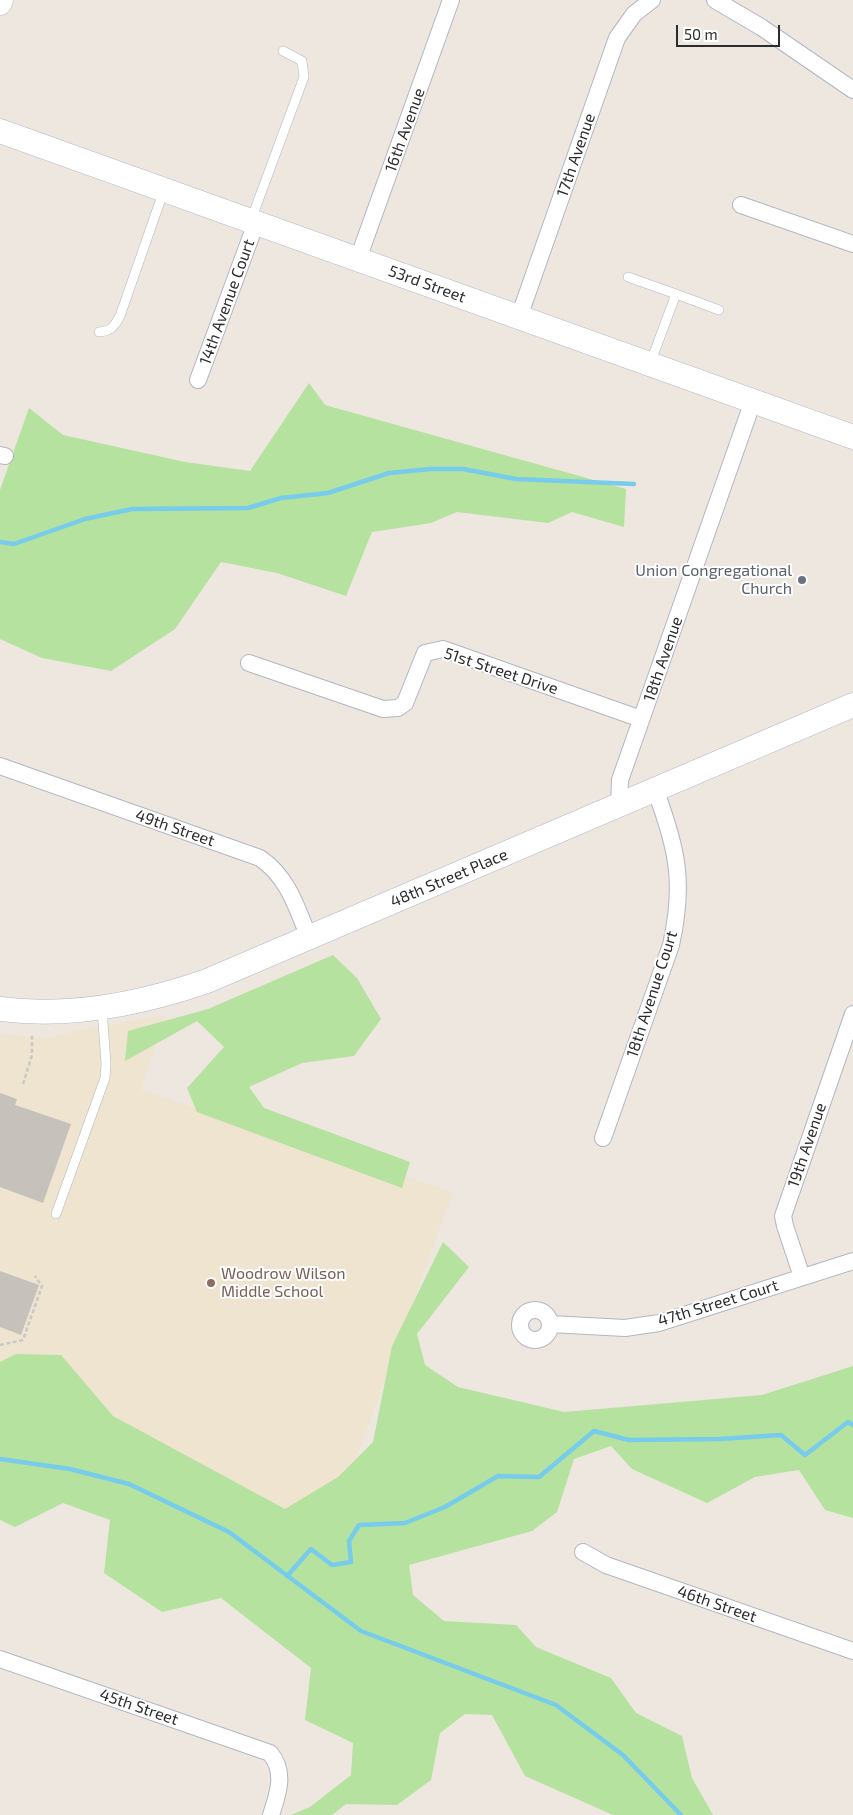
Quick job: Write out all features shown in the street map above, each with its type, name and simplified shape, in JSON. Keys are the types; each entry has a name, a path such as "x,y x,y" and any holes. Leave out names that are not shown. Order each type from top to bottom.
{"street":[{"name":"16th Avenue","path":"358,259 451,0"},
{"path":"715,0 761,27 853,90"},
{"name":"17th Avenue","path":"519,317 617,38 634,14 650,1"},
{"name":"53rd Street","path":"0,131 853,437"},
{"path":"742,205 853,244"},
{"name":"14th Avenue Court","path":"198,380 253,222"},
{"name":"18th Avenue","path":"619,805 620,780 753,402"},
{"name":"51st Street Drive","path":"249,663 382,710 398,708 405,703 425,653 443,649 641,719"},
{"name":"48th Street Place","path":"0,1009 36,1011 102,1008 168,994 207,981 853,705"},
{"name":"49th Street","path":"0,766 260,858 272,866 287,885 308,938"},
{"name":"18th Avenue Court","path":"603,1138 671,945 675,926 679,873 672,835 655,790"},
{"name":"19th Avenue","path":"802,1276 785,1226 784,1216 853,1014"},
{"name":"47th Street Court","path":"550,1324 625,1328 659,1323 853,1261"},
{"name":"46th Street","path":"583,1552 606,1565 853,1651"},
{"name":"45th Street","path":"0,1658 270,1753 276,1760 279,1771 279,1792 271,1815"}],"lane":[{"path":"253,222 304,77 302,61 283,51"},
{"path":"99,332 109,331 115,326 120,316 164,190"},
{"path":"628,277 720,310"},
{"path":"650,364 676,294"},
{"path":"56,1214 105,1078 106,1064 102,1008"}],"path":[{"path":"22,1084 32,1055 32,1035"},
{"path":"0,1345 24,1340 42,1286 35,1276"}],"shaded area":[{"name":"Woodrow Wilson Middle School","path":"166,1015 141,1090 453,1192 313,1578 0,1471 0,1034 48,1038 79,1030"}],"green space":[{"path":"309,383 325,405 626,489 624,527 572,512 548,523 457,512 431,523 372,532 346,596 277,573 221,562 175,629 111,671 42,658 0,639 0,490 29,408 63,435 185,462 250,471"},
{"path":"333,955 357,978 381,1019 354,1056 302,1063 249,1087 264,1108 410,1162 402,1188 197,1112 187,1088 224,1047 197,1021 125,1061 128,1031 208,1009"},
{"path":"443,1242 469,1267 417,1334 425,1365 458,1387 564,1412 762,1395 853,1366 853,1518 825,1510 799,1470 755,1477 707,1503 632,1469 611,1446 574,1459 557,1512 532,1531 409,1565 413,1595 444,1621 516,1625 536,1647 611,1678 636,1713 682,1736 692,1778 713,1815 613,1815 525,1776 492,1715 465,1714 440,1733 431,1780 397,1805 346,1804 332,1815 291,1815 310,1807 351,1775 353,1743 305,1720 311,1668 221,1598 162,1612 104,1573 110,1520 63,1503 15,1527 0,1520 0,1362 16,1354 61,1355 113,1416 285,1509 338,1477 373,1442 392,1346"}],"building":[{"path":"0,1093 17,1099 15,1105 71,1124 43,1203 0,1187"},
{"path":"0,1271 39,1285 21,1335 0,1327"}],"waterway":[{"path":"0,542 14,544 85,519 132,509 248,508 281,498 328,493 389,473 430,469 463,469 516,479 634,484"},
{"path":"287,1576 311,1549 332,1565 351,1562 349,1541 359,1525 405,1523 445,1507 498,1476 539,1477 594,1431 629,1440 720,1439 781,1435 805,1455 848,1422 853,1425"},
{"path":"0,1459 70,1469 129,1484 229,1532 361,1631 556,1705 623,1755 681,1815"}],"place":[{"name":"Union Congregational Church","path":"802,580"},
{"name":"Woodrow Wilson Middle School","path":"211,1283"}]}
